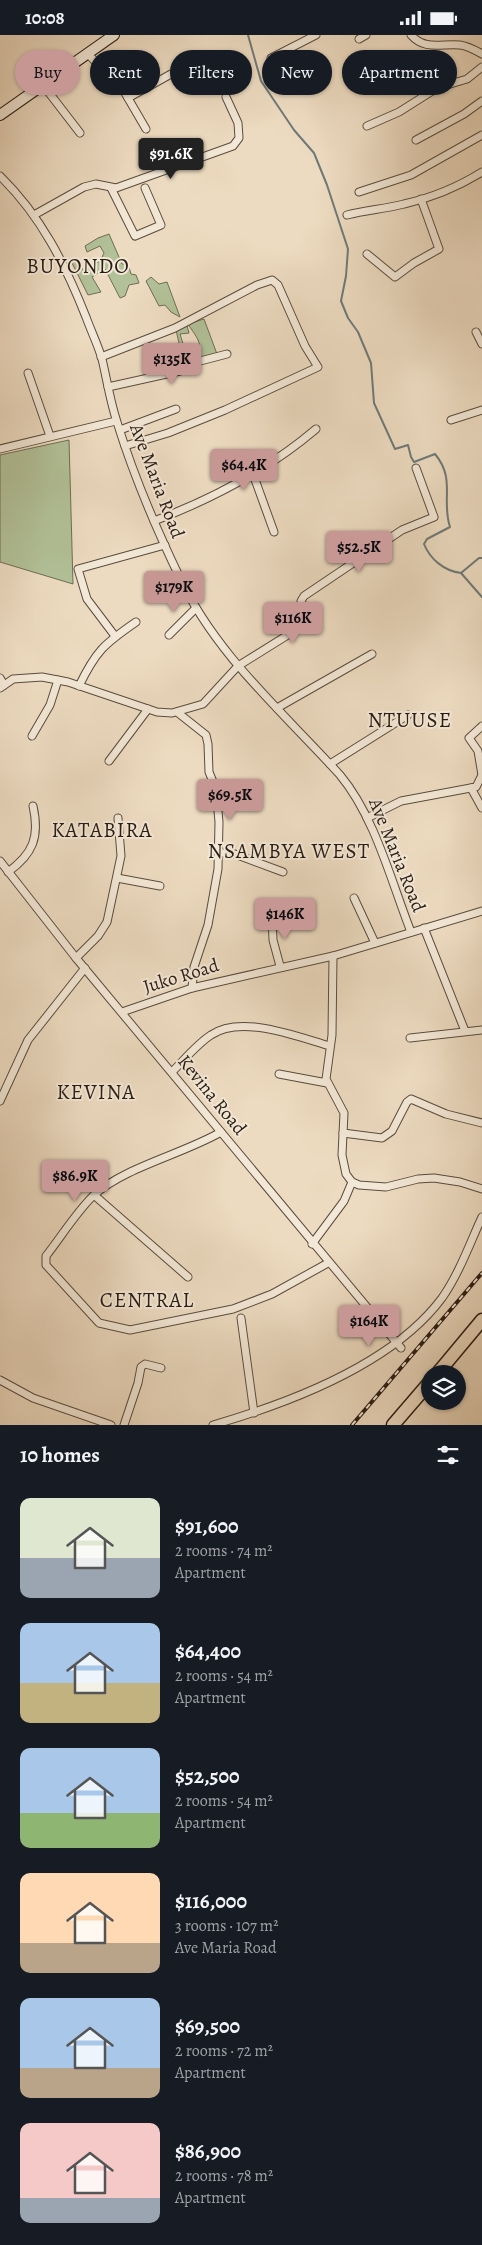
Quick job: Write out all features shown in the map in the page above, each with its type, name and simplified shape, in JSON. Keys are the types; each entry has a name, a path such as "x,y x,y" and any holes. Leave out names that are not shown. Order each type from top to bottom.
{"highway":[{"path":"444,1365 482,1320"},
{"path":"393,1425 421,1392"}],"main road":[{"path":"80,60 114,35"},
{"path":"0,115 29,95"}],"street":[{"path":"285,50 316,35"},
{"path":"411,35 419,42 427,45 462,46 482,54"},
{"path":"88,54 128,98 146,129"},
{"path":"367,126 399,112 436,88 467,79 482,67"},
{"path":"128,98 170,75"},
{"path":"52,95 80,133"},
{"path":"34,215 84,187 96,184 111,188 233,146 239,138 238,123 226,97"},
{"path":"416,140 464,114 482,101"},
{"path":"359,192 411,175 482,135"},
{"path":"347,215 372,208 406,204 461,186 482,172"},
{"name":"Ave Maria Road","path":"0,176 34,215 54,244 71,278 101,357 116,421 125,446 154,521 196,608 238,666 330,764 351,790 368,818 411,932"},
{"path":"111,188 135,235 161,225 145,188"},
{"path":"367,254 395,277 414,263 439,249 421,199"},
{"path":"101,357 175,328 257,285 272,280 278,285 304,346 318,367 225,410 168,433 125,446"},
{"path":"476,332 482,345"},
{"path":"108,387 180,371 185,365 227,354"},
{"path":"28,373 50,436"},
{"path":"120,430 176,409"},
{"path":"451,420 482,410"},
{"path":"0,449 116,421"},
{"path":"154,521 178,512 253,474 283,456 316,429"},
{"path":"1,684 13,679 42,677 79,686 167,714 203,704 238,666 307,623 308,617 301,601 304,596 402,530 434,517 416,468"},
{"path":"253,474 274,532"},
{"path":"115,636 88,599 78,569 165,545"},
{"path":"169,635 196,608"},
{"path":"79,686 92,658 115,636 136,622"},
{"path":"277,709 372,654"},
{"path":"32,736 50,705 58,680"},
{"path":"109,761 148,709"},
{"path":"177,712 201,730 208,743 209,772 218,801 218,853 208,925 194,967 192,987"},
{"path":"330,764 408,715"},
{"path":"368,818 401,801 471,788 477,785 482,775 478,751 470,738 482,726"},
{"path":"471,788 482,808"},
{"path":"8,872 22,861 33,844 36,819 33,805"},
{"path":"76,958 98,936 107,921 118,878 121,846 118,818"},
{"path":"218,853 232,853 283,872"},
{"name":"Kevina Road","path":"0,861 76,958 312,1244 399,1345"},
{"path":"118,878 160,886"},
{"path":"354,898 375,943"},
{"name":"Juko Road","path":"122,1012 192,987 280,966 333,956 482,911"},
{"path":"272,917 274,940 280,966"},
{"path":"424,928 465,1031"},
{"path":"333,956 327,1083 344,1113 343,1166 352,1182 359,1185 386,1187 418,1179 440,1178 482,1189"},
{"path":"0,1101 3,1085 28,1040 85,968"},
{"path":"172,1072 210,1035 232,1026 282,1033 330,1046"},
{"path":"410,1038 482,1030"},
{"path":"279,1074 327,1083"},
{"path":"343,1133 382,1138 392,1131 407,1102 411,1099 446,1113 482,1123"},
{"path":"221,1132 204,1142 123,1177 94,1195 45,1260 46,1265 99,1323 130,1330 233,1309 272,1294 328,1263"},
{"path":"312,1244 344,1201 352,1182"},
{"path":"94,1195 188,1277"},
{"path":"213,1425 254,1413 314,1391 399,1345 442,1298 482,1217"},
{"path":"241,1318 254,1413"},
{"path":"124,1425 138,1383 141,1367 145,1364 161,1368"},
{"path":"0,1380 33,1397 111,1425"}],"green space":[{"path":"109,234 122,264 128,264 131,274 136,275 139,283 129,285 125,296 120,298 105,269 92,277 101,292 88,295 72,263 75,260 84,271 100,261 104,253 100,246 87,252 85,246"},
{"path":"151,277 159,284 167,282 180,317 171,312 165,305 159,306 146,281"},
{"path":"204,319 217,354 186,364 182,356 176,330 187,326 189,333 180,334 187,357 199,355 199,342 188,324"},
{"path":"69,440 73,584 0,562 0,455"}],"waterway":[{"path":"248,35 261,81 294,130 314,153 327,185 348,249 346,276 341,301 348,318 358,332 371,363 374,403 395,449 408,445 414,462 435,454 445,472 450,527 427,539 424,544 430,555 438,563 455,572 461,573 479,558 482,558"},
{"path":"461,573 482,597"}],"railway":[{"path":"352,1425 482,1273"}],"district":[{"name":"BUYONDO","path":"78,266"},
{"name":"NTUUSE","path":"410,720"},
{"name":"KATABIRA","path":"102,830"},
{"name":"NSAMBYA WEST","path":"289,851"},
{"name":"KEVINA","path":"96,1092"},
{"name":"CENTRAL","path":"147,1300"}]}
